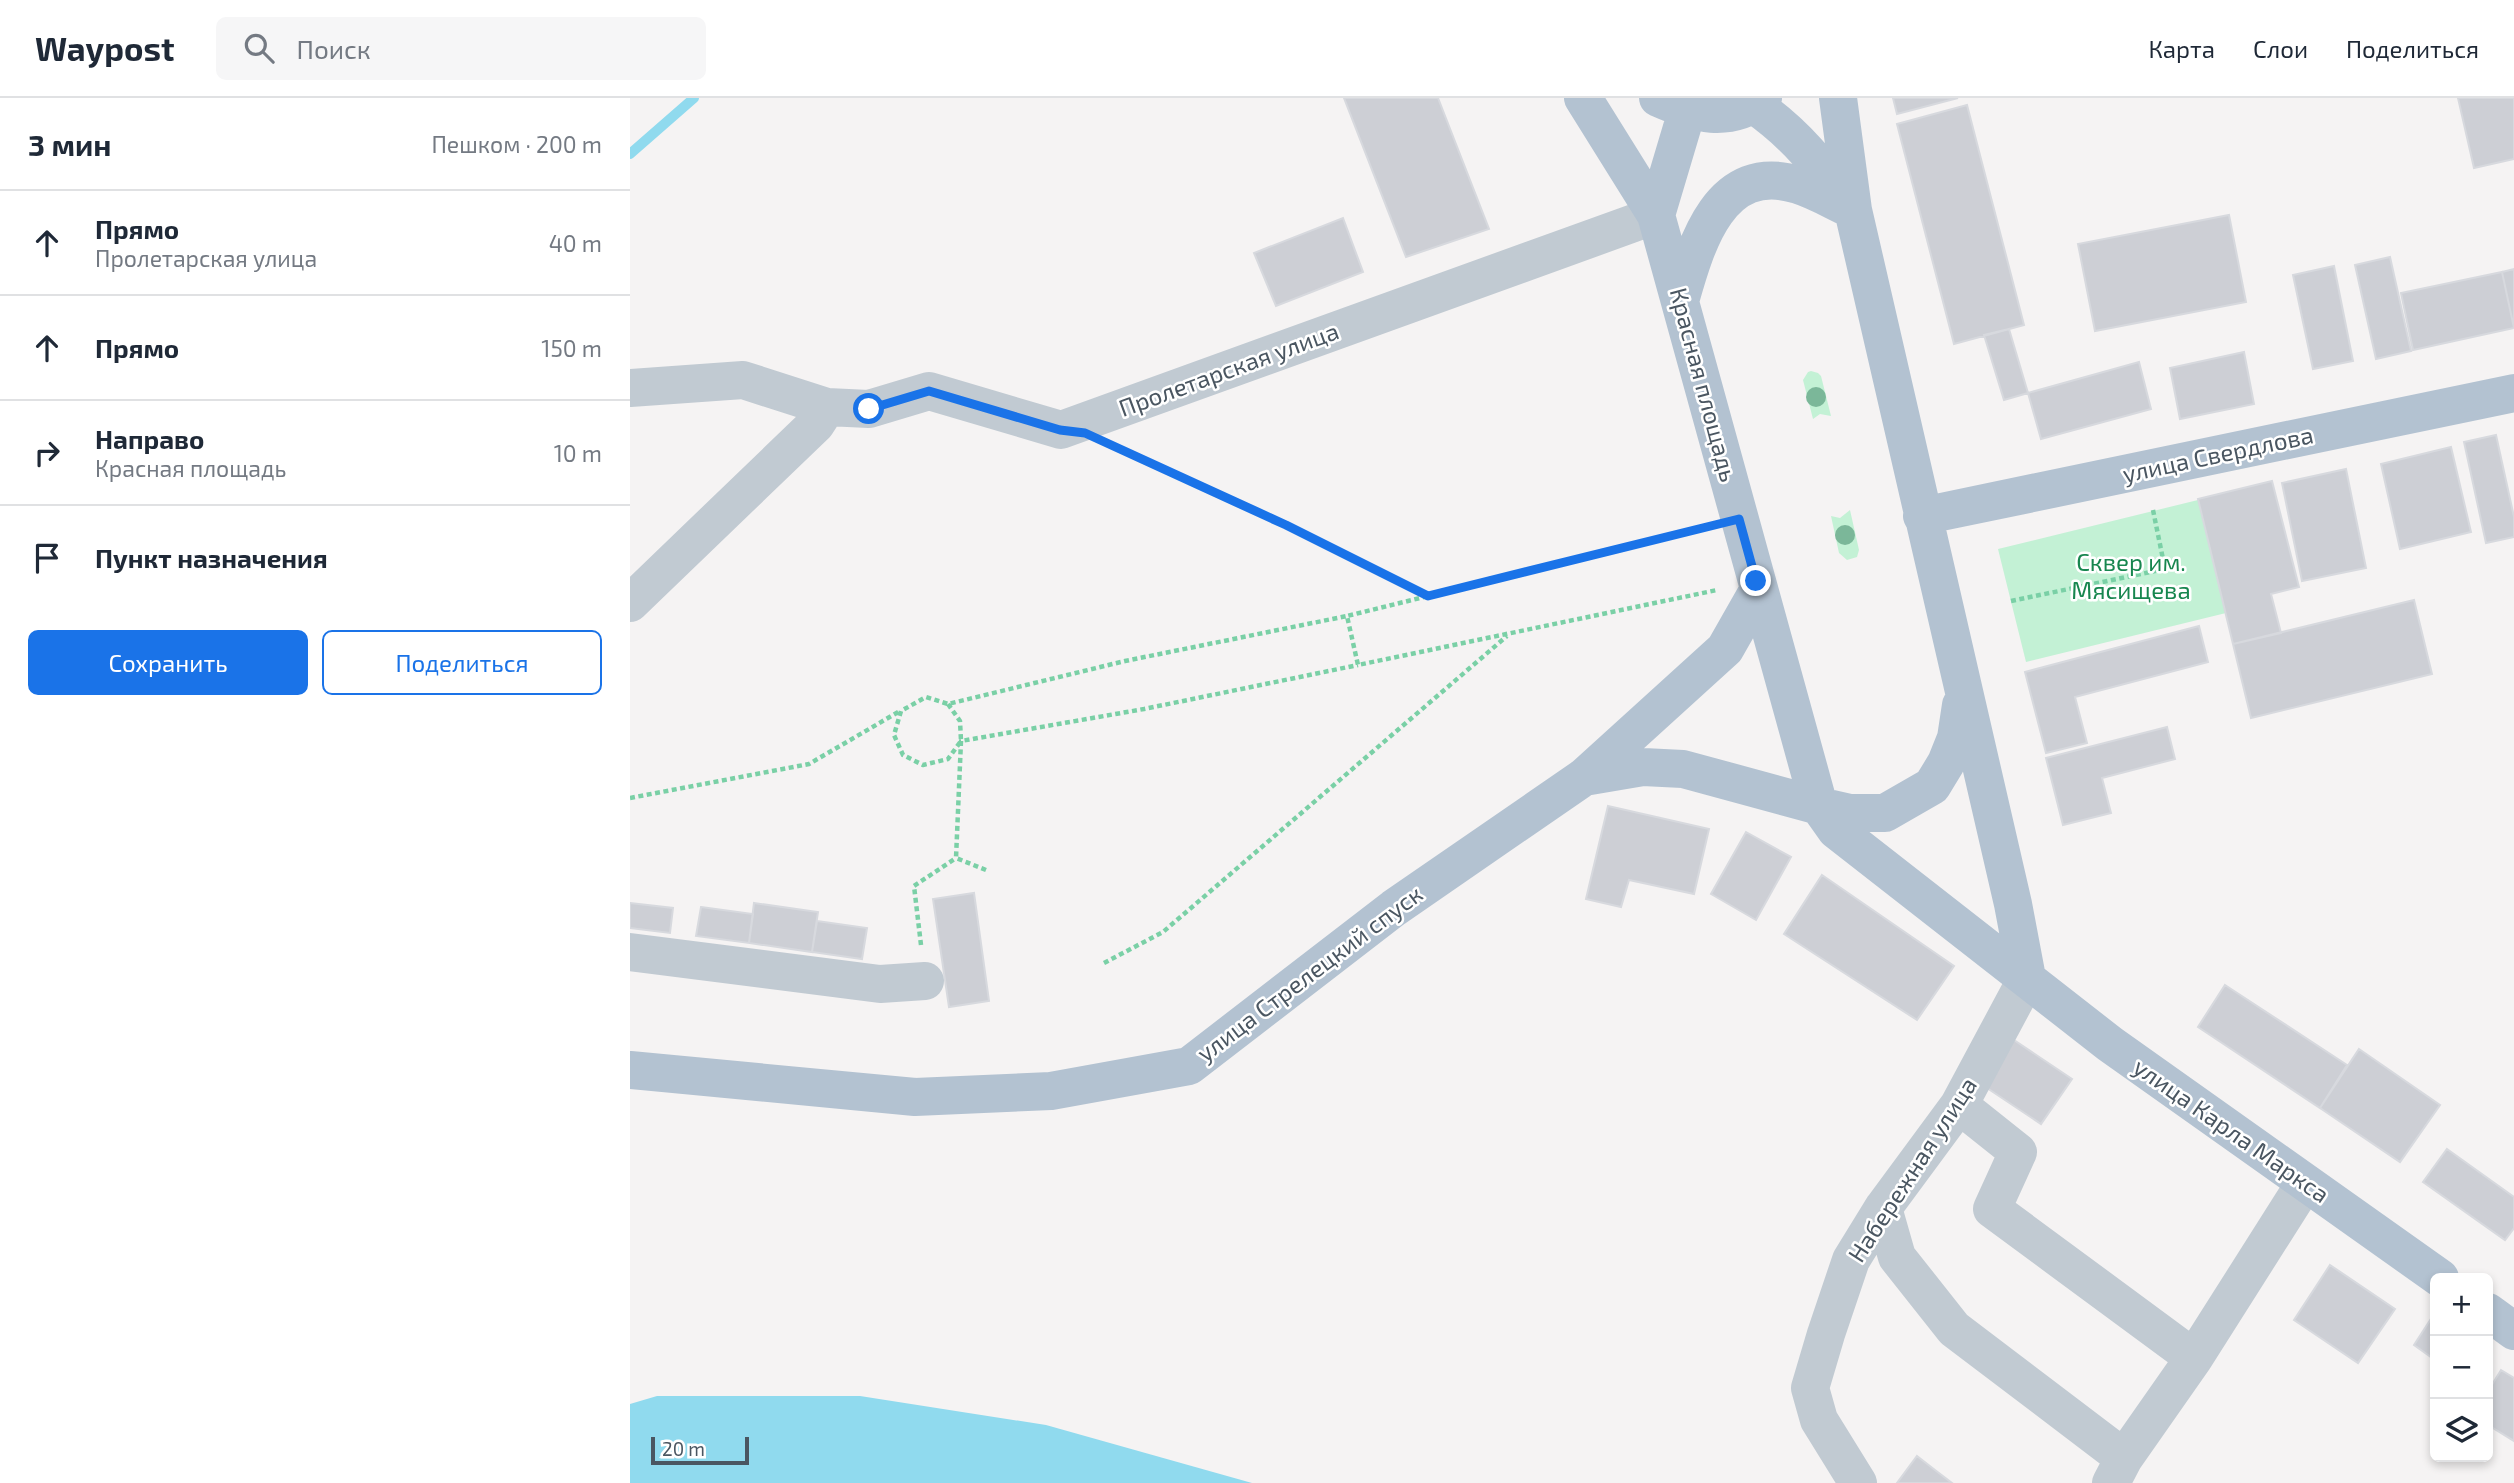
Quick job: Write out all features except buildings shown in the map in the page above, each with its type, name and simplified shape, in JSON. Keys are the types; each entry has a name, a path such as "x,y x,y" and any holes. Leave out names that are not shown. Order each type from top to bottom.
{"main road":[{"name":"Красная площадь","path":"1583,98 1656,215 1819,806"},
{"path":"1838,98 1853,210 2013,904 2027,978"},
{"path":"1656,215 1672,104 1709,116 1731,114 1758,102 1815,158 1853,210"},
{"path":"1680,301 1704,227 1725,201 1746,186 1764,180 1797,185 1853,210"},
{"name":"улица Свердлова","path":"1922,516 2514,393"},
{"name":"улица Стрелецкий спуск","path":"630,1070 915,1097 1051,1091 1189,1066 1394,908 1584,777 1725,649 1757,586"},
{"path":"1819,806 1850,813 1885,813 1931,786 1946,763 1956,738 1963,691"},
{"name":"улица Стрелецкий спуск","path":"1584,777 1643,767 1683,769 1819,806"},
{"name":"улица Карла Маркса","path":"1819,806 1836,830 2110,1044 2433,1273"},
{"path":"2493,1316 2514,1331"}],"street":[{"name":"Пролетарская улица","path":"630,388 743,380 828,407 869,409 929,391 1060,430 1656,215"},
{"path":"630,603 816,424 828,407"},
{"path":"630,952 880,984 926,981"},
{"name":"Набережная улица","path":"1858,1483 1819,1420 1810,1388 1826,1334 1852,1260 1883,1208 1959,1105 2027,978"},
{"path":"1959,1105 2018,1152 1992,1209 2194,1358"},
{"path":"1883,1208 1897,1257 1954,1329 2117,1471 2194,1358 2305,1183"}],"path":[{"path":"1110,444 1286,525 1428,596"},
{"path":"2011,601 2165,569 2153,510"},
{"path":"630,798 809,764 926,698 948,704 1125,661 1347,616 1739,519"},
{"path":"901,711 894,734 904,755 923,765 948,759 961,741 1144,709 1509,633 1757,586"},
{"path":"1347,616 1358,665"},
{"path":"1104,963 1163,932 1509,633"},
{"path":"948,704 960,721 956,858"},
{"path":"956,858 986,870"},
{"path":"926,981 914,886 956,858"}],"green space":[{"path":"1811,371 1821,376 1831,416 1820,414 1813,419 1803,380"},
{"name":"Сквер им. Мясищева","path":"2198,500 2226,613 2026,662 1998,549"},
{"path":"1850,510 1859,550 1857,557 1847,560 1839,553 1831,516 1840,518"}],"water":[{"path":"657,1396 860,1396 1046,1425 1252,1483 630,1483 630,1404"}],"waterway":[{"path":"630,154 694,98"}],"route":[{"path":"869,409 929,391 1060,430 1085,433 1286,525 1428,596 1739,519 1756,581"}]}
